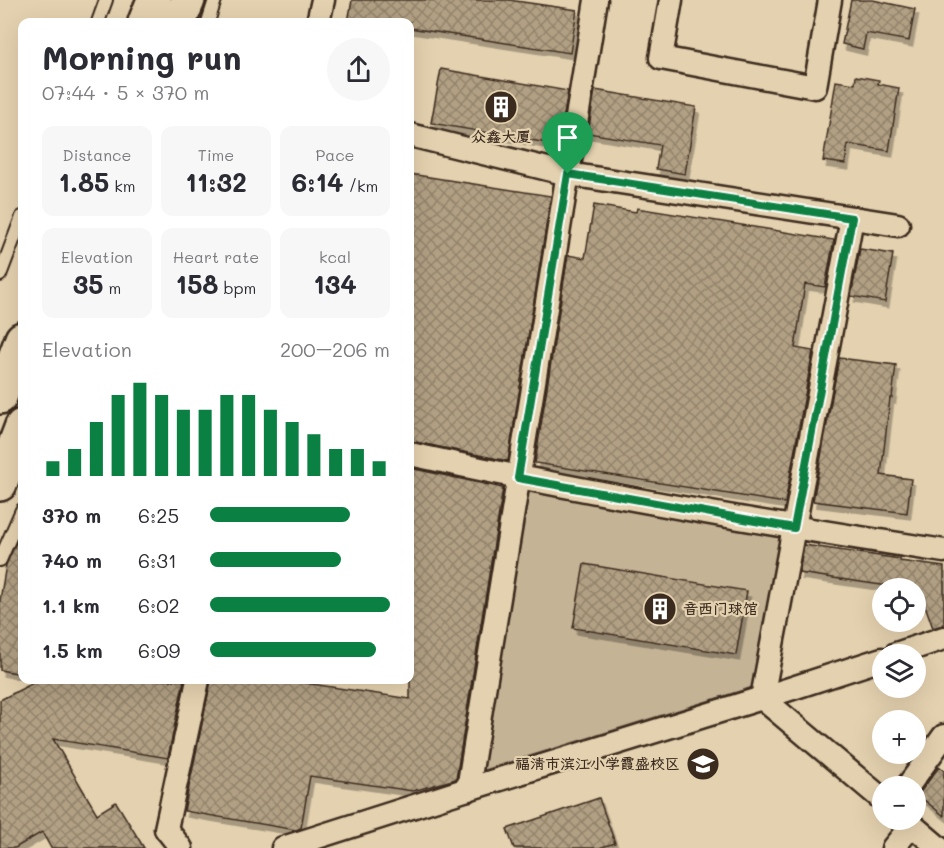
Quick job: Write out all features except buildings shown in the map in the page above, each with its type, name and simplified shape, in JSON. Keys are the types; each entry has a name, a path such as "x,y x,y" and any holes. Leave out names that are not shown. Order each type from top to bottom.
{"main road":[{"path":"147,18 154,0"},
{"path":"181,18 188,0"},
{"path":"0,397 18,350"},
{"path":"0,484 18,437"}],"street":[{"path":"319,18 323,0"},
{"path":"468,789 596,0"},
{"path":"671,0 662,58 815,87 830,0"},
{"path":"414,136 568,174 898,225"},
{"path":"762,698 852,218"},
{"path":"414,455 518,478 794,528 944,551"},
{"path":"926,644 944,638"},
{"path":"283,848 872,662"},
{"path":"182,848 166,829 197,684"},
{"path":"762,698 872,791"},
{"path":"916,776 941,747"},
{"path":"893,848 904,830"},
{"path":"918,830 939,848"}],"lane":[{"path":"99,18 106,0"},
{"path":"209,18 215,0"},
{"path":"0,275 18,228"},
{"path":"0,560 18,519"}],"shaded area":[{"path":"528,488 781,536 756,686 481,771"}],"place":[{"name":"众鑫大厦","path":"501,107"},
{"name":"音西门球馆","path":"660,609"},
{"name":"福清市滨江小学霞盛校区","path":"703,764"}],"route":[{"path":"568,174 852,218 794,528 518,478 568,174"}]}
